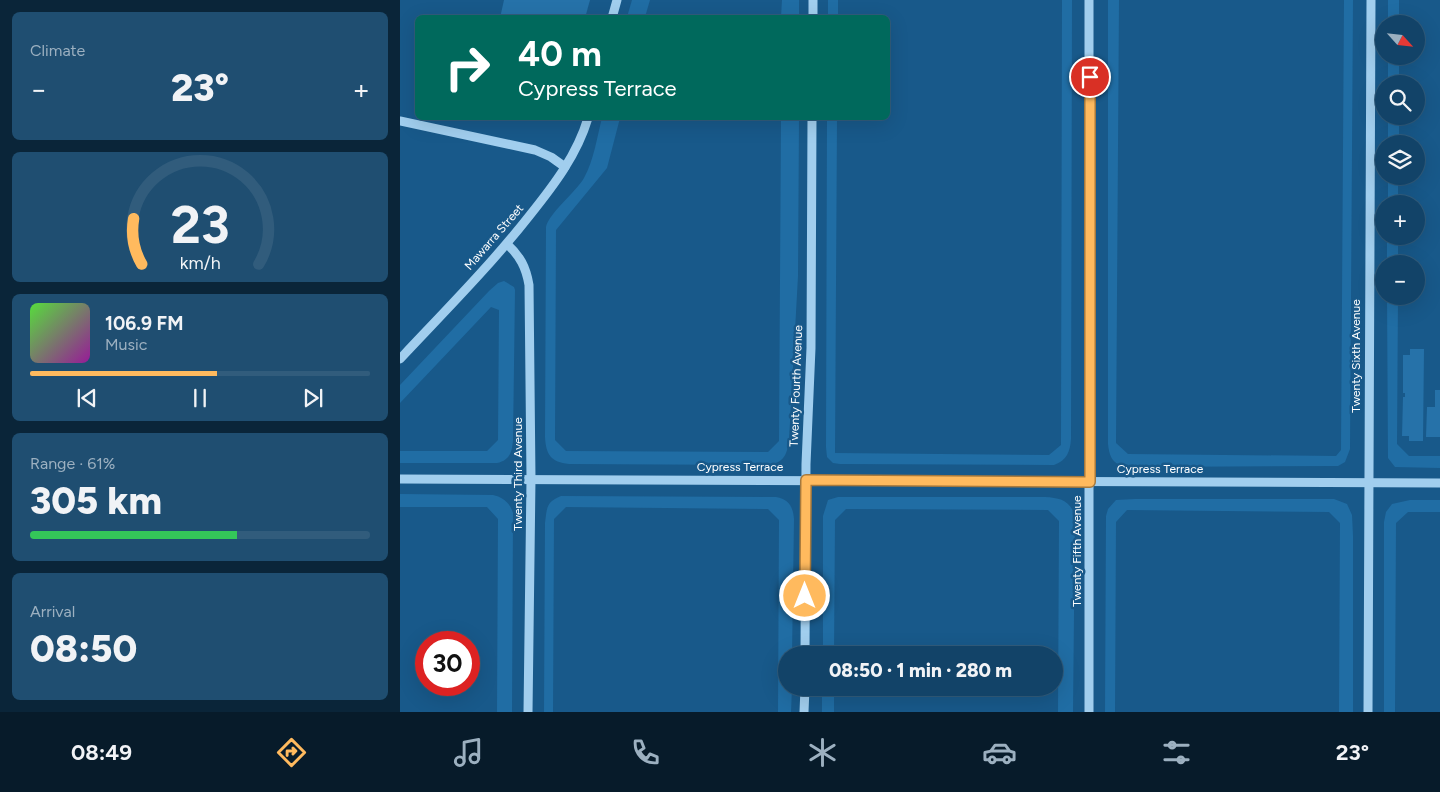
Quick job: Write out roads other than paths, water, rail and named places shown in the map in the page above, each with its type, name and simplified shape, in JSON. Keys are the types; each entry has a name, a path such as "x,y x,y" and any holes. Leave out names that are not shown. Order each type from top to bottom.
{"street":[{"path":"613,15 617,0"},
{"path":"813,0 813,15"},
{"name":"Twenty Fifth Avenue","path":"1089,712 1090,0"},
{"name":"Twenty Sixth Avenue","path":"1368,712 1371,0"},
{"name":"Mawarra Street","path":"400,359 507,244 565,167 578,144 587,120"},
{"name":"Twenty Fourth Avenue","path":"805,646 806,480 811,348 812,120"},
{"path":"400,121 535,150 551,157 565,167"},
{"name":"Twenty Third Avenue","path":"507,244 518,254 524,264 529,285 531,479 528,712"},
{"name":"Cypress Terrace","path":"400,479 1440,483"},
{"path":"804,712 805,696"}]}
